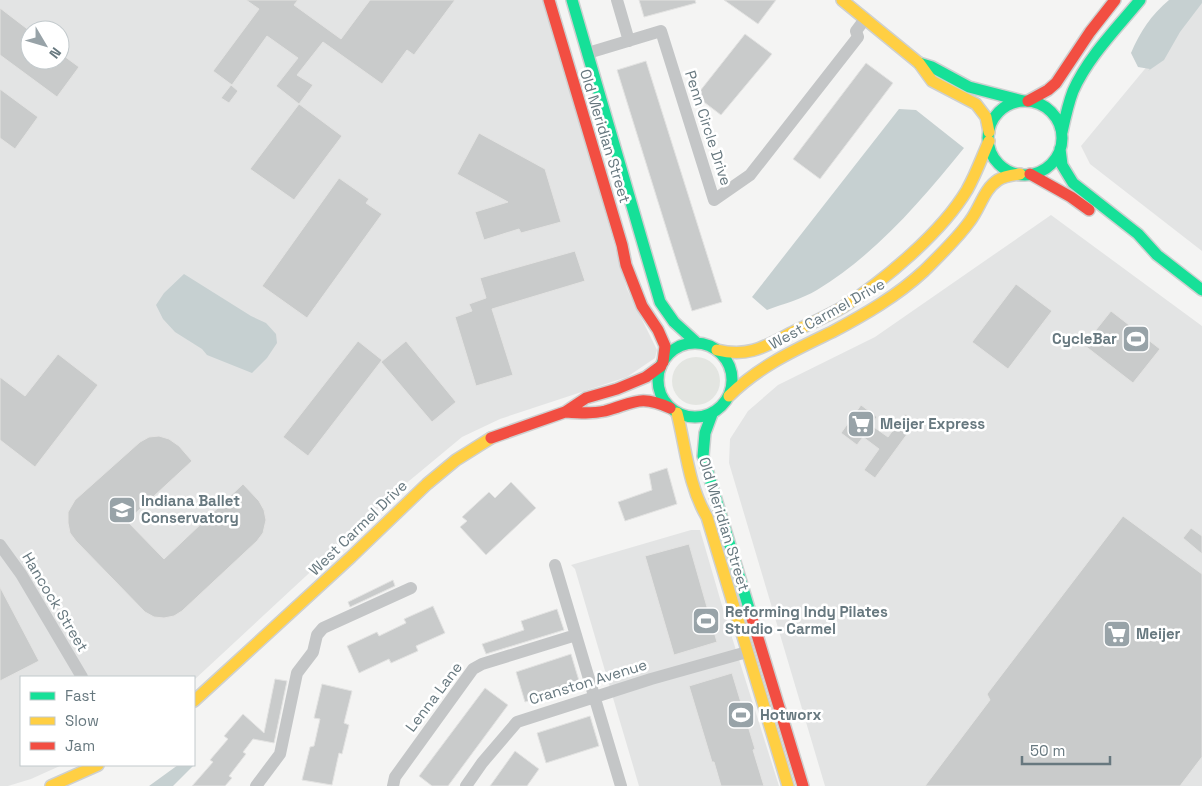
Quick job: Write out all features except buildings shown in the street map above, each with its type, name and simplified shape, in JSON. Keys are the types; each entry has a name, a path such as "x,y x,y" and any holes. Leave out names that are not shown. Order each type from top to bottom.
{"main road":[{"name":"Old Meridian Street","path":"549,0 622,245 626,265 642,306 665,346 662,364"},
{"name":"Old Meridian Street","path":"572,0 660,302 674,322 697,343"},
{"path":"842,0 920,63 932,81 976,104 986,117 991,151 999,163 1011,172 1025,174 1071,197 1138,247 1157,254"},
{"path":"989,137 991,124 999,112 1010,104 1026,101 1048,90 1056,83 1114,0"},
{"path":"1140,0 1083,73 1070,100 1062,132 1060,149 1062,165 1073,183 1138,234 1157,254 1202,290"},
{"path":"920,63 930,65 958,82 971,87 1041,104 1052,112 1060,123 1062,132"},
{"name":"West Carmel Drive","path":"718,350 736,354 756,352 826,316 856,298 924,241 949,213 976,174 989,137"},
{"path":"1025,174 1047,168 1054,161 1060,149"},
{"name":"West Carmel Drive","path":"729,396 741,383 764,366 843,325 896,293 929,266 952,241 971,219 990,188 999,180 1025,174"},
{"path":"697,343 718,350 727,361 732,375 731,390 722,406 712,414 694,418 674,410 665,402 659,388 659,373 662,364 674,350 681,346 697,343"},
{"name":"West Carmel Drive","path":"195,700 444,470 492,438 566,412 586,398 617,389 646,377 662,364"},
{"name":"West Carmel Drive","path":"566,412 592,414 638,399 654,400 674,410"},
{"name":"Old Meridian Street","path":"674,410 692,481 701,509 707,517 788,786"},
{"name":"Old Meridian Street","path":"712,414 705,433 703,456 803,786"},
{"path":"51,786 96,766"}],"street":[{"path":"617,0 629,41"},
{"name":"Penn Circle Drive","path":"588,54 661,31 714,200 750,174 858,37 865,37 870,22"},
{"name":"Hancock Street","path":"0,544 21,574 81,676"},
{"path":"555,565 621,786"},
{"path":"256,786 280,754 297,673 313,652 317,635 323,628 411,588"},
{"name":"Lenna Lane","path":"393,785 395,776 473,669 482,664 576,635"},
{"name":"Cranston Avenue","path":"466,786 482,763 517,722 747,652"}],"shaded area":[{"path":"0,0 545,0 627,289 657,350 655,358 627,377 500,419 462,437 403,486 195,679 195,676 20,676 20,766 60,766 31,779 8,786 0,786"},
{"path":"1169,0 1202,0 1202,3 1180,32 1164,60 1148,71 1150,69 1138,67 1131,53 1147,24"},
{"path":"1202,0 1202,251 1090,164 1081,146"},
{"path":"899,109 916,110 964,148 914,207 859,260 817,290 799,299 767,310 752,297"},
{"path":"1051,215 1202,326 1202,786 825,786 729,463 730,439 748,411 778,385 875,337"},
{"path":"184,274 251,316 266,323 276,334 277,343 267,358 252,373 207,355 202,349 175,332 163,319 156,305 164,293"},
{"path":"696,357 705,359 713,364 718,372 720,381 718,390 713,398 705,403 696,405 687,403 679,398 674,390 672,381 674,372 679,364 687,359"},
{"path":"691,530 700,530 779,786 639,786 575,569 571,565"},
{"path":"177,766 193,766 173,786 149,786"}],"traffic: fast":[{"path":"572,0 660,302 674,322 697,343"},
{"path":"1062,132 1073,91 1079,78 1104,43 1140,0"},
{"path":"919,63 932,67 969,87 1023,101"},
{"path":"1025,101 1039,104 1051,112 1059,124 1062,138 1059,152 1051,164 1039,172 1025,175 1011,172 999,164 991,152 988,138 991,124 999,112 1011,104 1025,101"},
{"path":"1060,149 1062,165 1073,183 1138,234 1157,255 1202,290"},
{"path":"695,343 716,349 726,359 732,380 726,401 716,411 695,417 674,411 664,401 658,380 664,359 674,349 695,343"},
{"path":"712,414 705,433 703,456 751,615"}],"traffic: slow":[{"path":"842,0 919,63 932,81 976,104 986,117 989,132"},
{"path":"717,350 740,352 758,349 837,310 877,283 928,238 956,206 967,190 989,141"},
{"path":"729,396 765,367 856,319 903,289 924,271 960,234 974,216 993,184 1003,178 1020,174"},
{"path":"677,413 688,466 696,492 707,517 788,786"},
{"path":"195,700 351,557 427,484 456,460 491,438"},
{"path":"51,786 96,766"}],"traffic: jam":[{"path":"549,0 622,245 626,265 642,306 658,330 665,346 663,362"},
{"path":"1028,101 1048,90 1056,83 1090,32 1115,0"},
{"path":"1030,174 1071,197 1089,210"},
{"path":"491,438 565,412 586,398 617,389 646,377 661,366"},
{"path":"565,412 600,412 637,401 651,401 670,408"},
{"path":"751,615 803,786"}],"place":[{"name":"CycleBar","path":"1136,339"},
{"name":"Meijer Express","path":"861,424"},
{"name":"Indiana Ballet Conservatory","path":"122,510"},
{"name":"Reforming Indy Pilates Studio - Carmel","path":"706,621"},
{"name":"Meijer","path":"1117,634"},
{"name":"Hotworx","path":"741,715"}]}
